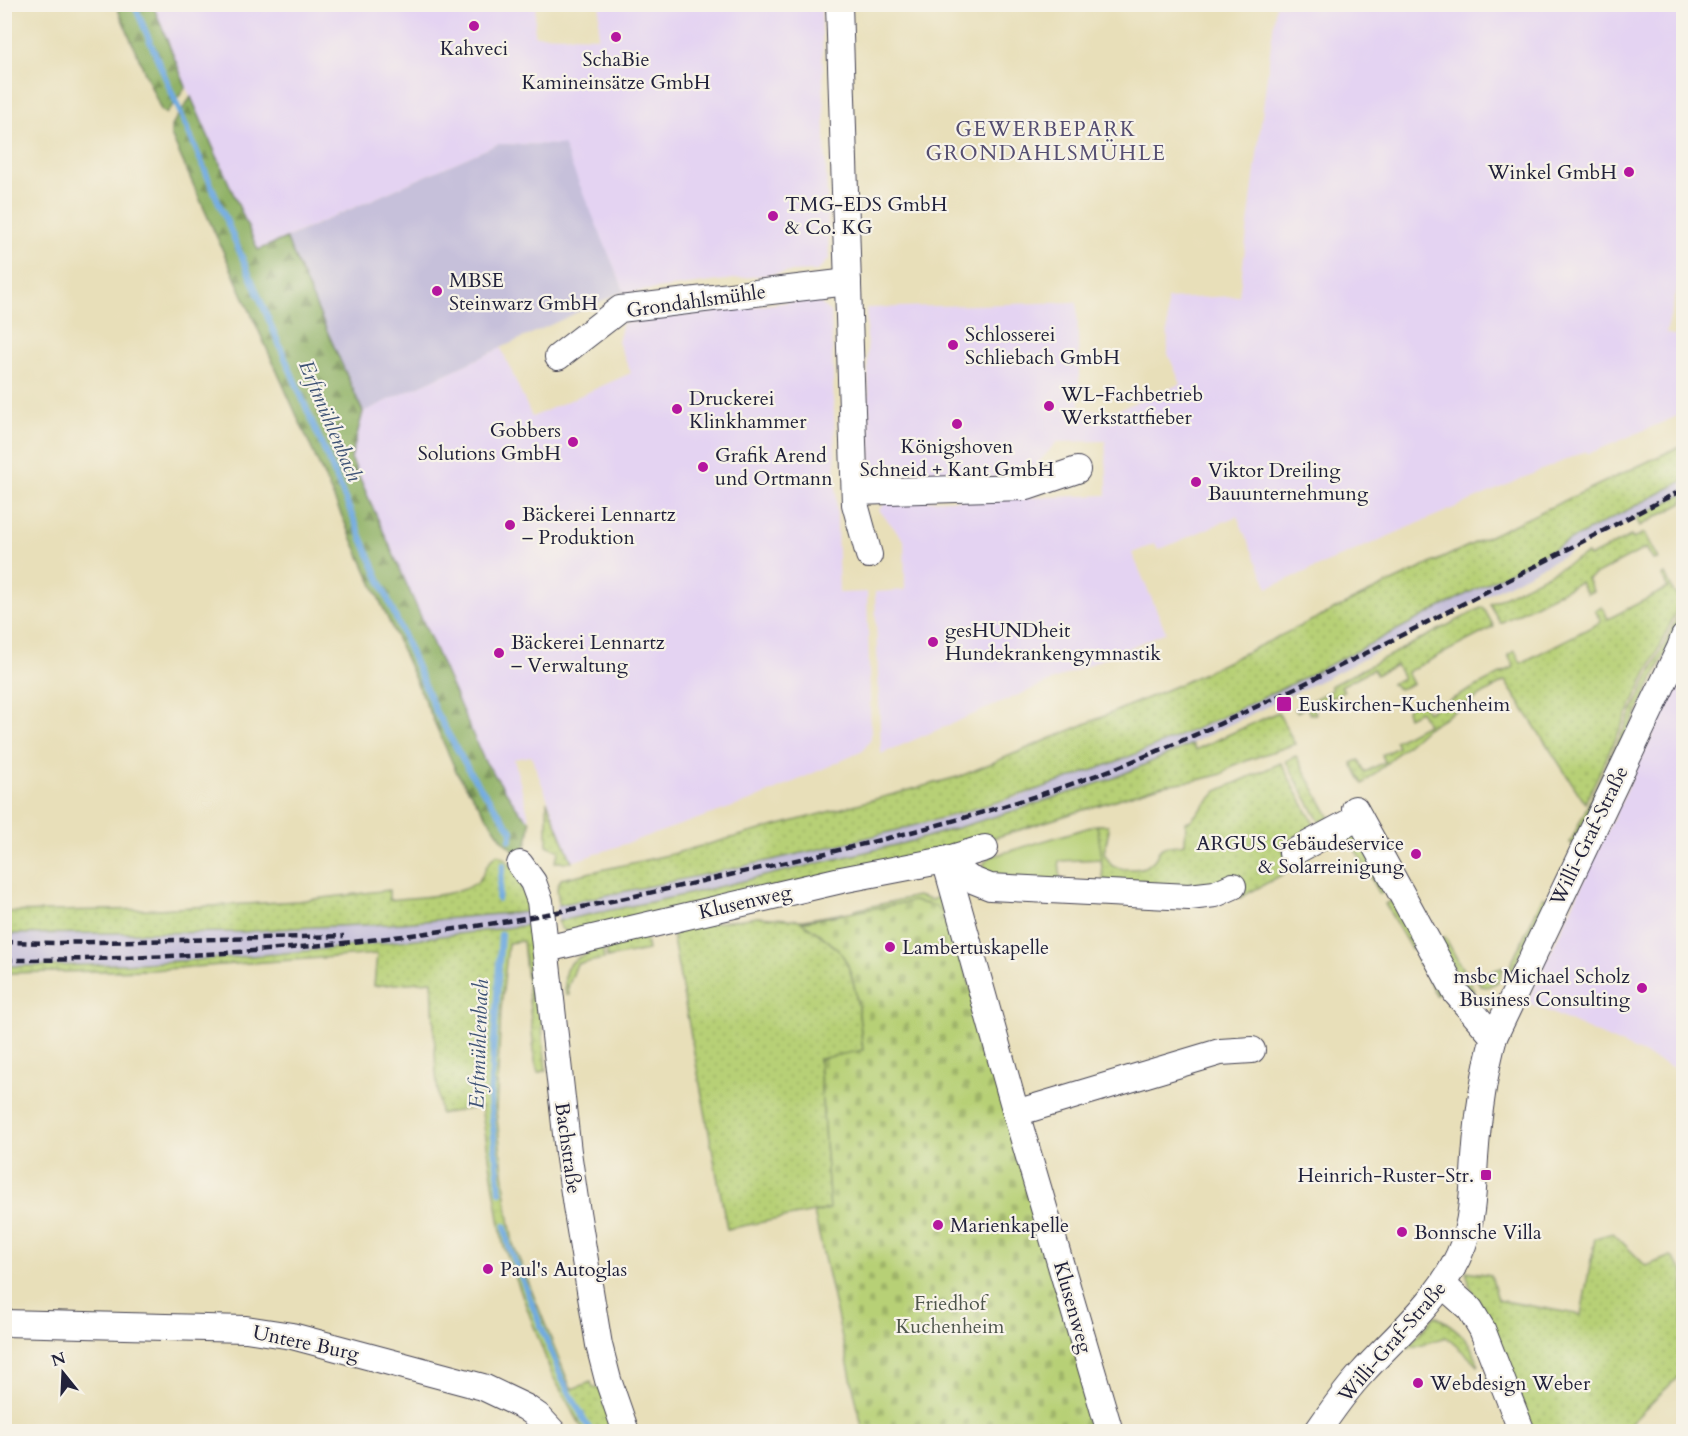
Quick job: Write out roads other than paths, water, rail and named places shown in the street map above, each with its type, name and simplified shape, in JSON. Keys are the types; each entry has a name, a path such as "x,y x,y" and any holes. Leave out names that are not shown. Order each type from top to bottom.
{"street":[{"path":"839,4 855,504 869,555"},
{"name":"Grondahlsmühle","path":"558,357 620,309 848,282"},
{"path":"855,492 1027,487 1077,470"},
{"name":"Willi-Graf-Straße","path":"1317,1431 1359,1375 1443,1285 1458,1258 1472,1209 1481,1090 1494,1036 1680,648 1683,637"},
{"path":"1292,853 1357,813 1456,993 1494,1036"},
{"name":"Klusenweg","path":"546,949 841,880 945,860 985,848"},
{"path":"945,860 970,879 990,887 1189,897 1215,894 1233,886"},
{"name":"Klusenweg","path":"945,860 1016,1113 1110,1431"},
{"name":"Bachstraße","path":"520,864 533,882 540,901 568,1152 588,1280 608,1380 626,1431"},
{"path":"1016,1113 1220,1052 1252,1050"},
{"path":"1443,1285 1470,1310 1482,1329 1522,1431"},
{"name":"Untere Burg","path":"4,1323 246,1329 292,1336 483,1386 525,1407 553,1431"}],"waterway":[{"name":"Erftmühlenbach","path":"134,4 436,712 471,774 512,831 510,840"},
{"name":"Erftmühlenbach","path":"498,899 503,865"},
{"name":"Erftmühlenbach","path":"500,1192 490,1099 501,934"},
{"name":"Erftmühlenbach","path":"505,1226 508,1244 562,1379 591,1432"}],"railway":[{"path":"4,960 131,958 257,951 446,930 539,916 630,897 937,825 1028,799 1118,767 1198,734 1373,650 1684,489"},
{"path":"4,942 56,943 344,936"}],"place":[{"name":"Kahveci","path":"474,26"},
{"name":"SchaBie Kamineinsätze GmbH","path":"616,37"},
{"name":"Winkel GmbH","path":"1629,172"},
{"name":"TMG-EDS GmbH & Co. KG","path":"773,216"},
{"name":"MBSE Steinwarz GmbH","path":"437,291"},
{"name":"Schlosserei Schliebach GmbH","path":"953,345"},
{"name":"WL-Fachbetrieb Werkstattfieber","path":"1049,406"},
{"name":"Druckerei Klinkhammer","path":"677,409"},
{"name":"Königshoven Schneid + Kant GmbH","path":"957,424"},
{"name":"Gobbers Solutions GmbH","path":"573,442"},
{"name":"Grafik Arend und Ortmann","path":"703,467"},
{"name":"Viktor Dreiling Bauunternehmung","path":"1196,482"},
{"name":"Bäckerei Lennartz – Produktion","path":"510,525"},
{"name":"gesHUNDheit Hundekrankengymnastik","path":"933,642"},
{"name":"Bäckerei Lennartz – Verwaltung","path":"499,653"},
{"name":"Euskirchen-Kuchenheim","path":"1284,704"},
{"name":"ARGUS Gebäudeservice & Solarreinigung","path":"1416,854"},
{"name":"Lambertuskapelle","path":"890,947"},
{"name":"msbc Michael Scholz Business Consulting","path":"1642,988"},
{"name":"Heinrich-Ruster-Str.","path":"1486,1175"},
{"name":"Marienkapelle","path":"938,1225"},
{"name":"Bonnsche Villa","path":"1402,1232"},
{"name":"Paul's Autoglas","path":"488,1269"},
{"name":"Webdesign Weber","path":"1418,1383"}],"district":[{"name":"GEWERBEPARK GRONDAHLSMÜHLE","path":"1046,141"}],"park label":[{"name":"Friedhof Kuchenheim","path":"950,1314"}]}
